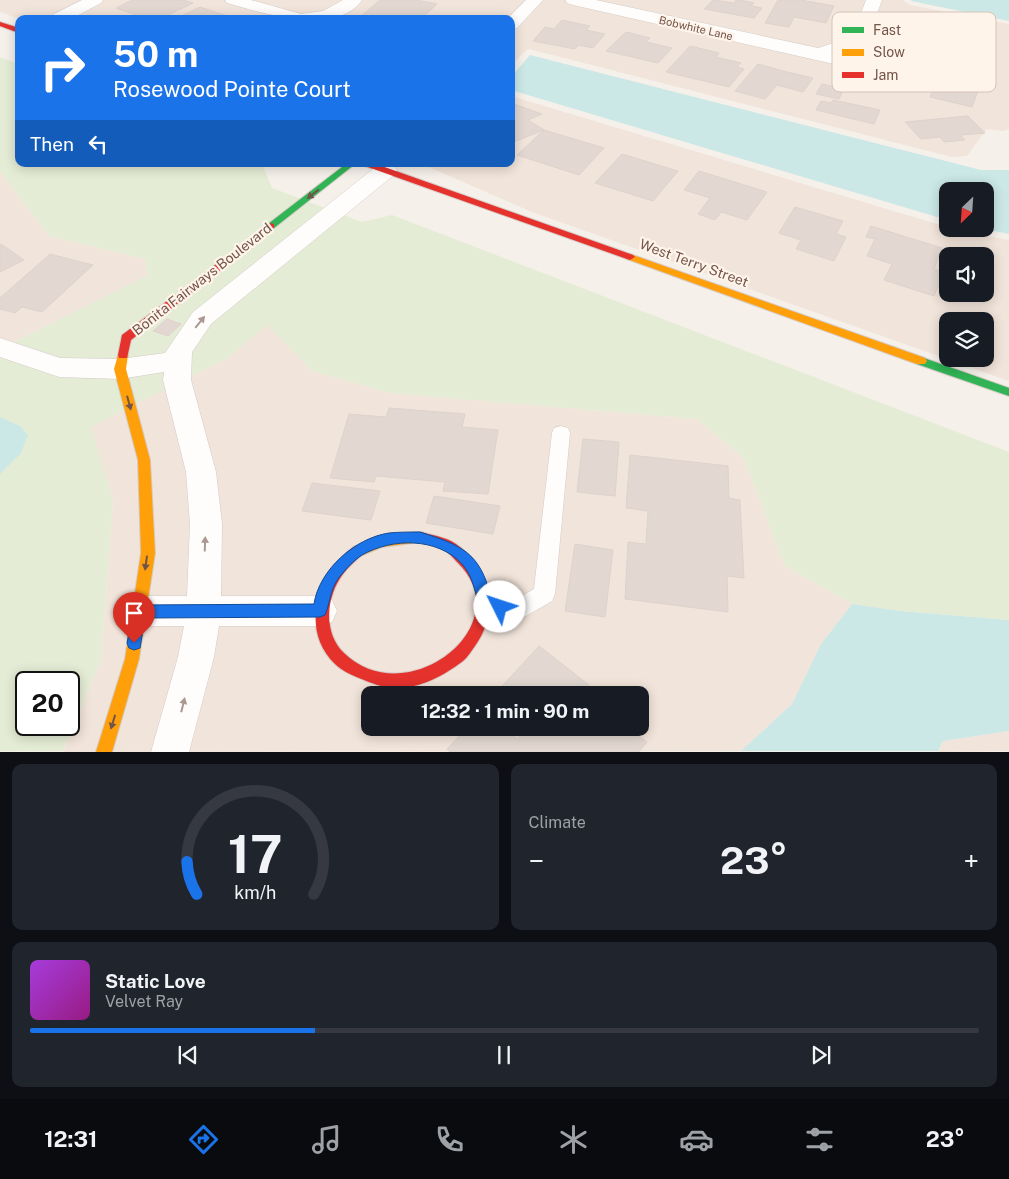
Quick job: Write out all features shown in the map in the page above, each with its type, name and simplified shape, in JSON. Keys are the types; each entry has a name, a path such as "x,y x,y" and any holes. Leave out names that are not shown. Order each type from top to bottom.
{"street":[{"path":"66,15 95,0"},
{"path":"233,0 287,15"},
{"path":"330,15 338,12 354,0"},
{"path":"515,20 535,0"},
{"name":"Bobwhite Lane","path":"573,0 819,54 832,49"},
{"name":"Bobwhite Lane","path":"870,12 874,0"},
{"path":"0,24 15,30"},
{"name":"Bonita Fairways Boulevard","path":"104,752 132,659 148,553 144,460 120,369 126,338 347,167"},
{"path":"170,752 196,657 203,612 206,524 201,472 177,380 179,351 202,318 371,167"},
{"name":"West Terry Street","path":"379,167 1009,392"},
{"path":"0,347 59,367 120,369 178,360"},
{"path":"420,537 451,547 466,560 480,578 485,601 483,620 474,642 453,663 427,677 393,681 354,671 342,662 326,641 320,611 322,600 332,576 356,552 387,539 420,537"},
{"path":"139,611 320,611"}],"lane":[{"path":"485,601 514,613 544,594 561,433"}],"shaded area":[{"path":"0,0 903,0 910,5 946,12 832,12 832,92 996,92 996,22 1009,24 1009,129 1004,131 987,129 967,156 952,157 529,49 515,62 515,15 15,15 15,18 0,12"},
{"path":"515,97 939,225 939,238 994,237 1009,240 1009,381 969,367 994,367 994,312 939,312 939,356 532,212 429,167 515,167"},
{"path":"0,171 49,236 145,259 148,276 0,349"},
{"path":"267,324 312,371 390,393 697,419 743,457 785,566 852,604 821,644 792,704 741,751 63,752 70,736 80,736 80,711 101,660 113,501 90,427 226,359"},
{"path":"1009,731 1009,751 938,752 943,741"}],"green space":[{"path":"0,57 15,63 15,167 263,167 272,188 362,222 392,215 1009,452 1009,620 900,611 852,604 785,566 743,457 697,419 390,393 312,371 267,325 226,359 91,427 113,501 101,660 80,710 80,671 15,671 15,736 69,736 63,751 0,751 0,349 148,275 145,259 49,236 0,171"}],"water":[{"path":"1009,0 1009,21 996,18 996,12 965,12 911,1"},
{"path":"530,55 981,170 1009,170 1009,234 994,231 994,182 939,182 939,218 515,91 515,72"},
{"path":"0,417 20,426 28,435 21,453 0,474"},
{"path":"852,604 900,611 1009,620 1009,731 943,741 938,751 741,751 792,704 821,644"}],"building":[{"path":"132,0 183,0 193,3 168,15 136,15 116,8"},
{"path":"380,0 416,0 437,4 425,15 362,15"},
{"path":"713,0 734,3 736,0 740,0 754,3 751,6 762,8 754,18 704,9"},
{"path":"778,0 801,0 834,6 826,23 794,17 789,27 765,23"},
{"path":"200,7 225,15 183,15"},
{"path":"562,20 590,26 586,30 605,34 593,48 578,45 575,49 533,41 545,27 554,29"},
{"path":"626,32 650,38 646,42 672,48 658,63 606,51"},
{"path":"690,46 719,53 716,57 741,63 737,67 744,69 729,87 666,72"},
{"path":"758,64 813,78 803,92 777,85 765,99 735,91"},
{"path":"822,84 832,86 832,92 842,92 839,99 816,94"},
{"path":"932,92 978,92 972,107 930,97"},
{"path":"833,100 880,110 874,124 816,110 821,101 831,103"},
{"path":"515,104 542,114 528,120 544,130 515,141"},
{"path":"968,116 985,133 960,135 965,140 944,142 940,137 921,139 905,122"},
{"path":"544,130 604,148 579,175 517,155"},
{"path":"622,154 678,171 653,201 595,183"},
{"path":"699,171 767,192 747,220 721,212 715,220 698,214 710,198 684,190"},
{"path":"795,207 843,221 836,234 846,237 834,261 796,249 801,240 779,233"},
{"path":"871,226 939,247 939,256 934,269 939,270 939,284 934,296 884,280 892,264 867,256 875,239 866,237"},
{"path":"0,245 24,260 0,272"},
{"path":"50,254 93,265 42,312 22,307 15,313 0,309 0,298"},
{"path":"167,319 181,324 168,336 153,331"},
{"path":"389,408 465,414 462,427 498,430 488,494 443,491 445,482 376,476 374,482 330,478 349,414 386,417"},
{"path":"583,439 619,442 615,496 577,492"},
{"path":"630,455 728,466 729,498 740,500 744,578 727,576 728,612 625,599 628,542 646,544 648,511 626,508"},
{"path":"312,483 380,491 371,520 302,511"},
{"path":"434,496 500,506 493,534 426,523"},
{"path":"575,544 613,550 605,617 565,611"},
{"path":"539,646 589,685 588,686 502,686"},
{"path":"459,736 513,736 517,739 520,736 639,736 647,742 639,752 450,752 447,749"}],"traffic: fast":[{"path":"271,226 347,167"},
{"path":"921,361 1009,392"}],"traffic: slow":[{"path":"630,257 921,361"},
{"path":"104,752 132,659 148,553 144,460 120,369 123,355"},
{"path":"358,551 381,542 420,537"}],"traffic: jam":[{"path":"0,24 15,30"},
{"path":"376,167 630,257"},
{"path":"123,355 126,338 271,226"},
{"path":"358,551 341,566 326,593 322,614 327,641 345,664 363,673 391,681 417,678 441,669 461,654 475,634 483,613 482,590 472,568 452,548 420,537"}],"route":[{"path":"134,643 139,611 320,611 322,600 332,576 356,552 387,539 420,537 451,547 466,560 480,578 485,601 500,607"}]}
